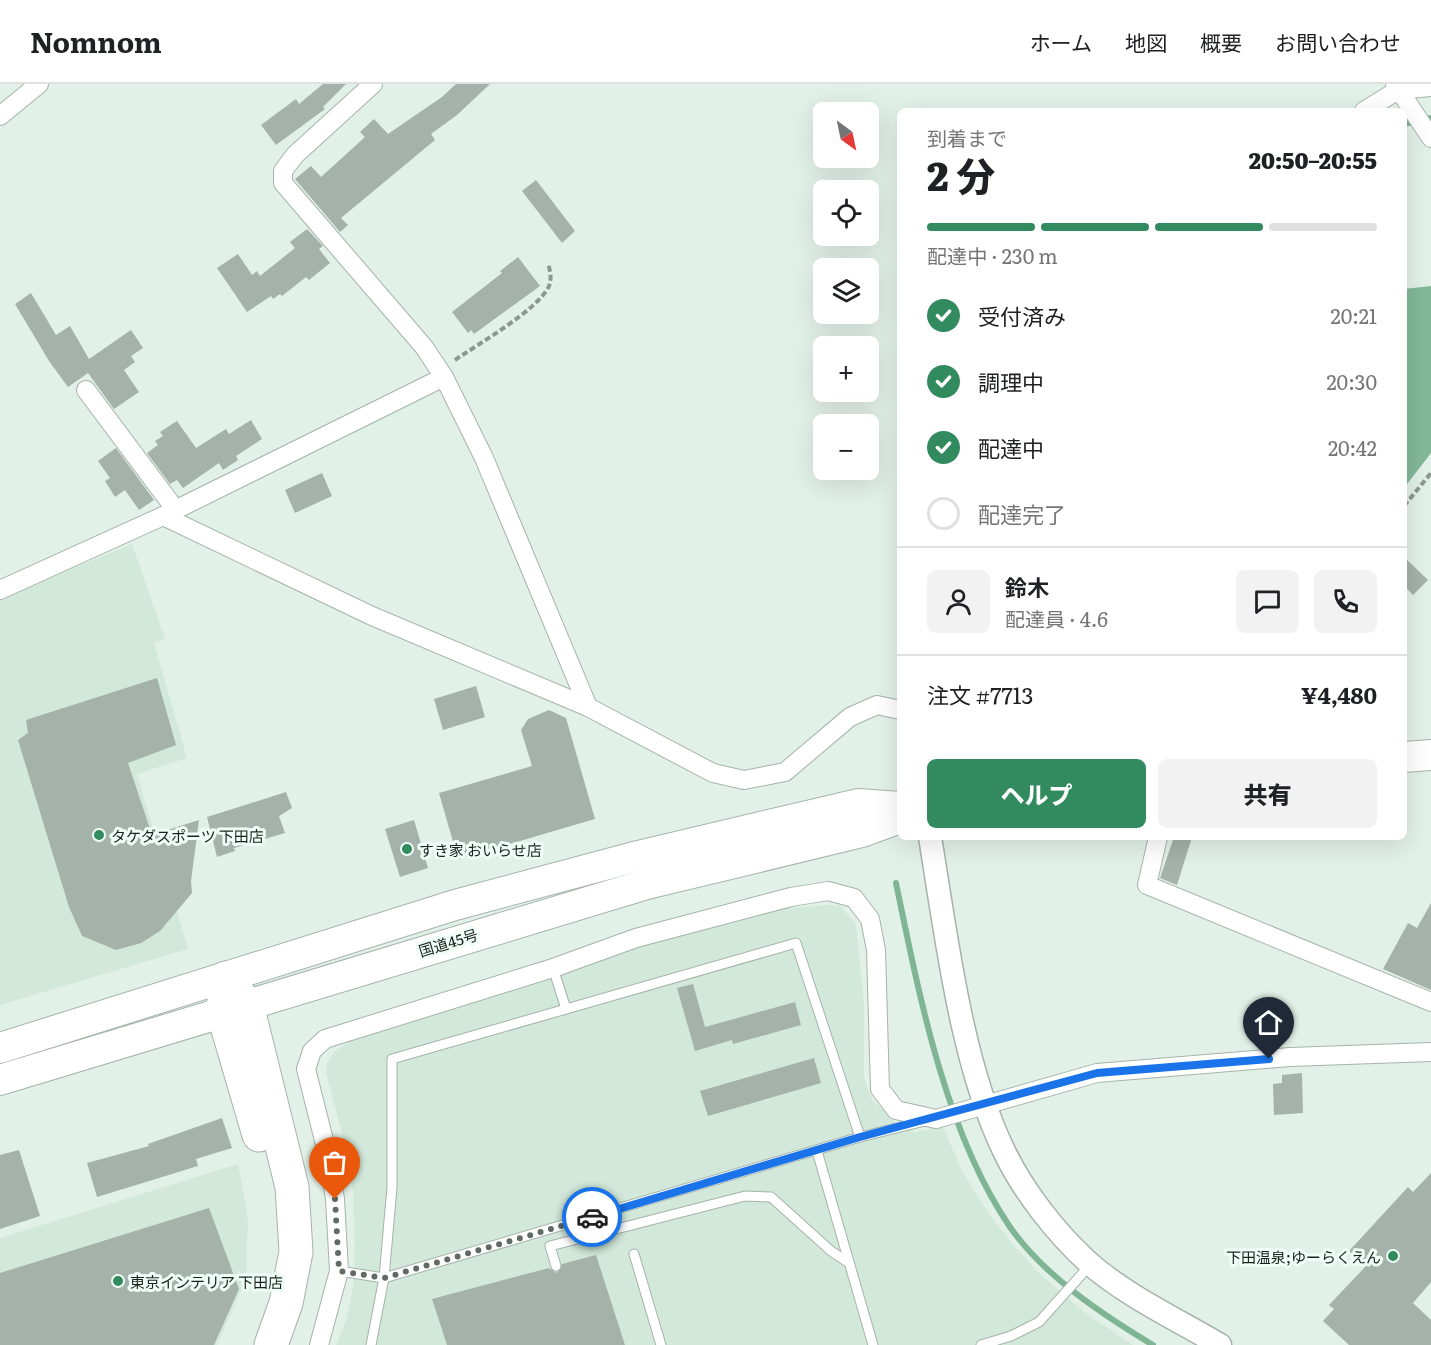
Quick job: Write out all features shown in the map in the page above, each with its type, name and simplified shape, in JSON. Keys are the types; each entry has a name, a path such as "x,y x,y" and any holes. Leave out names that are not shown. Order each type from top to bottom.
{"highway":[{"path":"1407,757 1431,755"},
{"path":"0,1048 455,905 638,856 858,804 897,807"},
{"name":"国道45号","path":"0,1080 647,884 862,832 897,819"},
{"path":"226,978 292,1187 296,1252 286,1303 271,1345"},
{"path":"235,1008 272,1189 275,1244 270,1285 253,1345"}],"street":[{"path":"0,116 39,84"},
{"path":"373,84 295,155 283,171 283,183 424,347 442,374 483,458 588,707"},
{"path":"1396,87 1431,138"},
{"path":"1368,108 1396,87 1431,87"},
{"path":"0,590 169,513 442,374"},
{"path":"86,390 169,513 372,616 588,707 713,773 744,780 785,772 850,717 877,705 897,709"},
{"path":"931,840 956,985 985,1103 1004,1152 1032,1196 1066,1240 1090,1264 1144,1301 1220,1345"},
{"path":"1157,840 1147,885 1431,1002"},
{"path":"319,1345 339,1271 331,1169 306,1069 312,1051 325,1039 360,1026 553,968 636,938 791,897 828,891 854,898 870,919 876,950 880,1089 896,1110 936,1119 985,1103 1097,1073 1290,1057 1431,1052"}],"lane":[{"path":"374,1343 384,1278 392,1187 392,1059 796,943 860,1137"},
{"path":"553,968 566,1009"},
{"path":"339,1271 384,1278 860,1137 936,1119"},
{"path":"817,1151 873,1345"},
{"path":"556,1266 550,1246 745,1196 771,1197 831,1251 849,1263"},
{"path":"634,1254 661,1345"},
{"path":"981,1345 1011,1336 1039,1323 1090,1264"}],"path":[{"path":"442,374 529,309 543,295 550,284 548,263"},
{"path":"1407,502 1431,473"}],"shaded area":[{"path":"132,544 165,639 154,643 187,758 137,774 188,949 0,1005 0,598"},
{"path":"840,906 856,924 864,1004 864,1077 872,1100 901,1127 915,1132 943,1127 962,1171 989,1214 1016,1248 1042,1276 1087,1314 1133,1345 336,1345 347,1318 354,1281 355,1241 353,1194 346,1149 326,1073 327,1063 335,1051 351,1041 390,1025 631,945 759,911"},
{"name":"東京インテリア 下田店","path":"238,1164 248,1218 246,1274 244,1284 217,1345 0,1345 0,1238"}],"green space":[{"path":"1431,286 1431,453 1407,484 1407,289"}],"building":[{"path":"323,84 346,84 323,107 325,109 276,145 261,125 296,99 299,104"},
{"path":"456,84 490,84 457,115 431,134 435,140 341,218 348,225 340,232 295,179 311,166 321,177 365,137 360,132 374,119 388,134 442,97"},
{"path":"536,180 575,231 562,243 522,191"},
{"path":"307,229 323,246 319,249 330,263 309,280 306,277 282,296 280,294 273,299 271,296 247,312 217,268 238,254 252,275 257,271 260,276 295,248 290,242"},
{"path":"518,257 540,286 474,334 471,330 468,333 452,312 502,273 500,271"},
{"path":"31,293 56,335 70,326 89,359 131,330 143,348 131,356 135,362 124,370 139,392 114,409 88,373 68,387 49,361 15,304"},
{"path":"251,420 262,439 236,456 238,460 223,470 219,463 183,488 177,480 170,484 147,453 158,445 155,441 163,436 160,432 177,421 196,448 226,429 229,434"},
{"path":"116,448 154,500 139,510 125,490 115,497 105,481 110,478 98,461"},
{"path":"322,473 332,496 295,513 285,490"},
{"path":"1407,560 1428,580 1413,595 1407,589"},
{"name":"タケダスポーツ 下田店","path":"157,678 176,745 128,763 152,835 199,820 191,881 192,893 160,931 141,943 116,950 82,936 69,907 18,740 28,733 26,720"},
{"path":"476,686 485,717 443,730 434,699"},
{"path":"549,710 566,718 595,819 458,859 439,793 532,766 521,730 528,719"},
{"path":"286,792 292,808 279,816 285,833 234,848 235,851 217,857 207,817"},
{"name":"すき家 おいらせ店","path":"414,820 428,868 400,877 385,829"},
{"path":"1173,840 1191,840 1177,885 1160,878"},
{"path":"1431,903 1431,990 1383,969 1408,923 1417,928"},
{"path":"693,984 705,1027 795,1002 801,1025 733,1044 732,1040 695,1051 677,988"},
{"path":"814,1058 821,1083 708,1116 700,1091"},
{"path":"1302,1073 1303,1113 1274,1115 1273,1084 1282,1083 1282,1075"},
{"path":"222,1118 232,1148 196,1159 198,1166 97,1197 87,1163 149,1146 148,1144"},
{"path":"19,1150 40,1216 0,1229 0,1155"},
{"name":"下田温泉;ゆーらくえん","path":"1431,1173 1431,1282 1413,1303 1431,1320 1431,1345 1349,1345 1323,1321 1334,1309 1329,1305 1366,1266 1349,1251 1408,1187 1413,1192"},
{"name":"東京インテリア 下田店","path":"209,1208 239,1289 214,1345 0,1345 0,1273"},
{"path":"596,1255 625,1345 447,1345 432,1299 549,1268 557,1273 562,1264"}],"waterway":[{"path":"1407,123 1431,118"},
{"path":"896,883 914,970 937,1061 951,1106 987,1189 1024,1245 1057,1278 1114,1321 1153,1345"}],"way so far":[{"path":"335,1199 339,1271 384,1278 592,1217"}],"place":[{"name":"タケダスポーツ 下田店","path":"99,835"},
{"name":"すき家 おいらせ店","path":"407,849"},
{"name":"下田温泉;ゆーらくえん","path":"1393,1256"},
{"name":"東京インテリア 下田店","path":"118,1281"}],"route":[{"path":"592,1217 860,1137 936,1119 1097,1073 1269,1059"}]}
